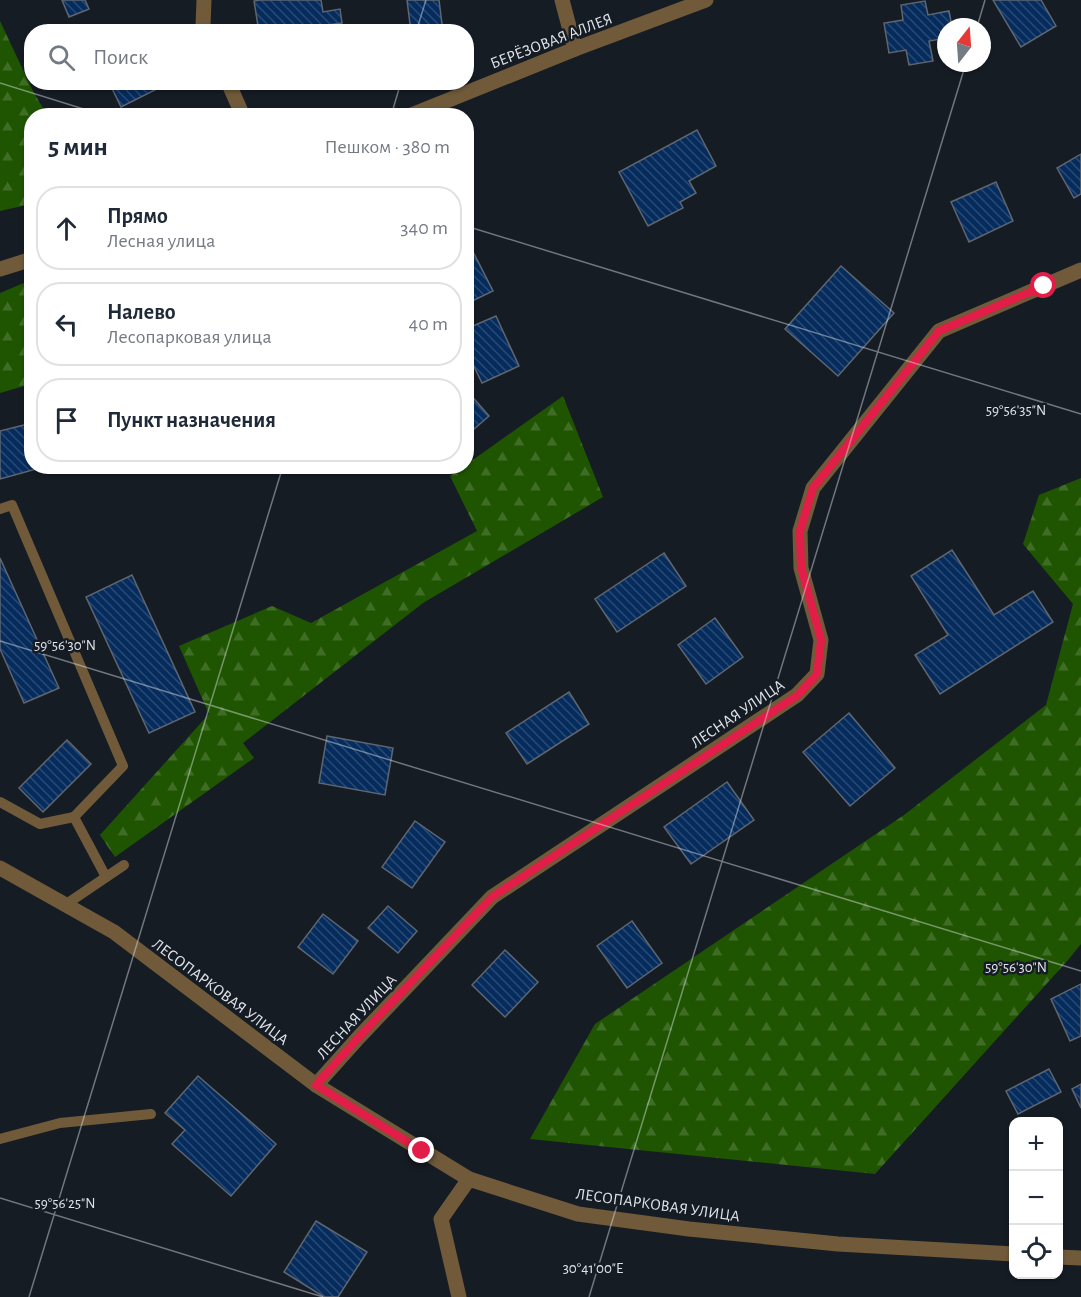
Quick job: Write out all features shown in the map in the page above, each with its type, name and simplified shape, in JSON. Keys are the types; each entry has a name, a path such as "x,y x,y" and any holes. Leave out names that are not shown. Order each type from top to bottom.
{"street":[{"path":"203,24 204,0"},
{"path":"562,0 575,49"},
{"name":"БЕРЁЗОВАЯ АЛЛЕЯ","path":"474,90 706,0"},
{"path":"232,90 239,108"},
{"name":"БЕРЁЗОВАЯ АЛЛЕЯ","path":"429,108 473,90"},
{"path":"0,269 24,262"},
{"name":"ЛЕСНАЯ УЛИЦА","path":"316,1085 492,897 798,695 817,674 821,640 801,567 800,531 813,488 939,331 1081,270"},
{"name":"ЛЕСОПАРКОВАЯ УЛИЦА","path":"0,868 114,932 316,1085 469,1179 578,1214 688,1229 838,1244 1009,1254"},
{"path":"459,1297 441,1219 469,1179"},
{"path":"1063,1257 1081,1258"}],"lane":[{"path":"0,509 12,505 123,766 74,817 39,824 0,802"},
{"path":"74,817 106,877"},
{"path":"65,904 124,865"},
{"path":"0,1139 60,1123 151,1114"}],"green space":[{"path":"0,21 24,72 24,90 33,90 43,108 24,108 24,206 0,211"},
{"path":"24,283 24,386 0,393 0,293"},
{"path":"563,396 603,497 423,603 243,743 254,758 115,857 100,835 209,714 179,646 272,606 311,623 477,531 450,476 474,474 474,459"},
{"path":"1081,478 1081,944 1068,960 875,1174 530,1139 595,1024 904,815 1046,705 1073,604 1023,544 1039,495"}],"building":[{"path":"62,0 85,0 89,9 69,17"},
{"path":"321,0 323,12 340,9 342,23 258,24 254,1"},
{"path":"407,0 439,0 442,24 410,24"},
{"path":"993,0 1041,0 1056,26 1021,47"},
{"path":"925,1 928,15 949,11 950,18 937,18 937,40 929,41 933,61 909,65 906,50 889,53 884,23 903,20 901,5"},
{"path":"113,90 155,90 121,107"},
{"path":"697,130 716,166 689,181 696,193 680,202 683,208 648,226 619,172"},
{"path":"1081,154 1081,194 1074,198 1057,168"},
{"path":"996,182 1013,221 969,242 951,202"},
{"path":"474,254 493,291 474,300"},
{"path":"841,266 894,313 838,376 785,329"},
{"path":"496,316 519,366 482,383 474,366 474,326"},
{"path":"474,399 489,416 474,429"},
{"path":"24,425 24,472 0,479 0,431"},
{"path":"952,550 994,615 1033,591 1053,622 940,694 915,655 948,635 911,576"},
{"path":"664,553 686,586 617,632 595,599"},
{"path":"0,558 59,688 24,703 0,649"},
{"path":"132,575 195,712 149,733 86,597"},
{"path":"715,618 743,657 706,684 678,645"},
{"path":"569,692 589,724 527,764 506,733"},
{"path":"849,713 895,768 850,806 803,752"},
{"path":"327,736 393,748 385,795 319,783"},
{"path":"67,740 91,764 43,812 19,788"},
{"path":"727,782 754,820 691,864 664,827"},
{"path":"415,821 445,842 412,888 382,867"},
{"path":"388,906 417,931 398,953 368,928"},
{"path":"323,914 358,941 333,974 298,947"},
{"path":"632,921 662,963 627,988 597,946"},
{"path":"505,950 538,982 505,1017 472,985"},
{"path":"1081,984 1081,1036 1070,1041 1051,999"},
{"path":"1049,1069 1061,1092 1018,1114 1006,1091"},
{"path":"198,1076 276,1144 231,1196 172,1144 185,1130 165,1113"},
{"path":"1081,1084 1081,1108 1072,1089"},
{"path":"316,1221 367,1252 338,1297 324,1297 284,1272"}],"route":[{"path":"422,1151 316,1085 492,897 798,695 817,674 821,640 801,567 800,531 813,488 939,331 1044,286"}]}
